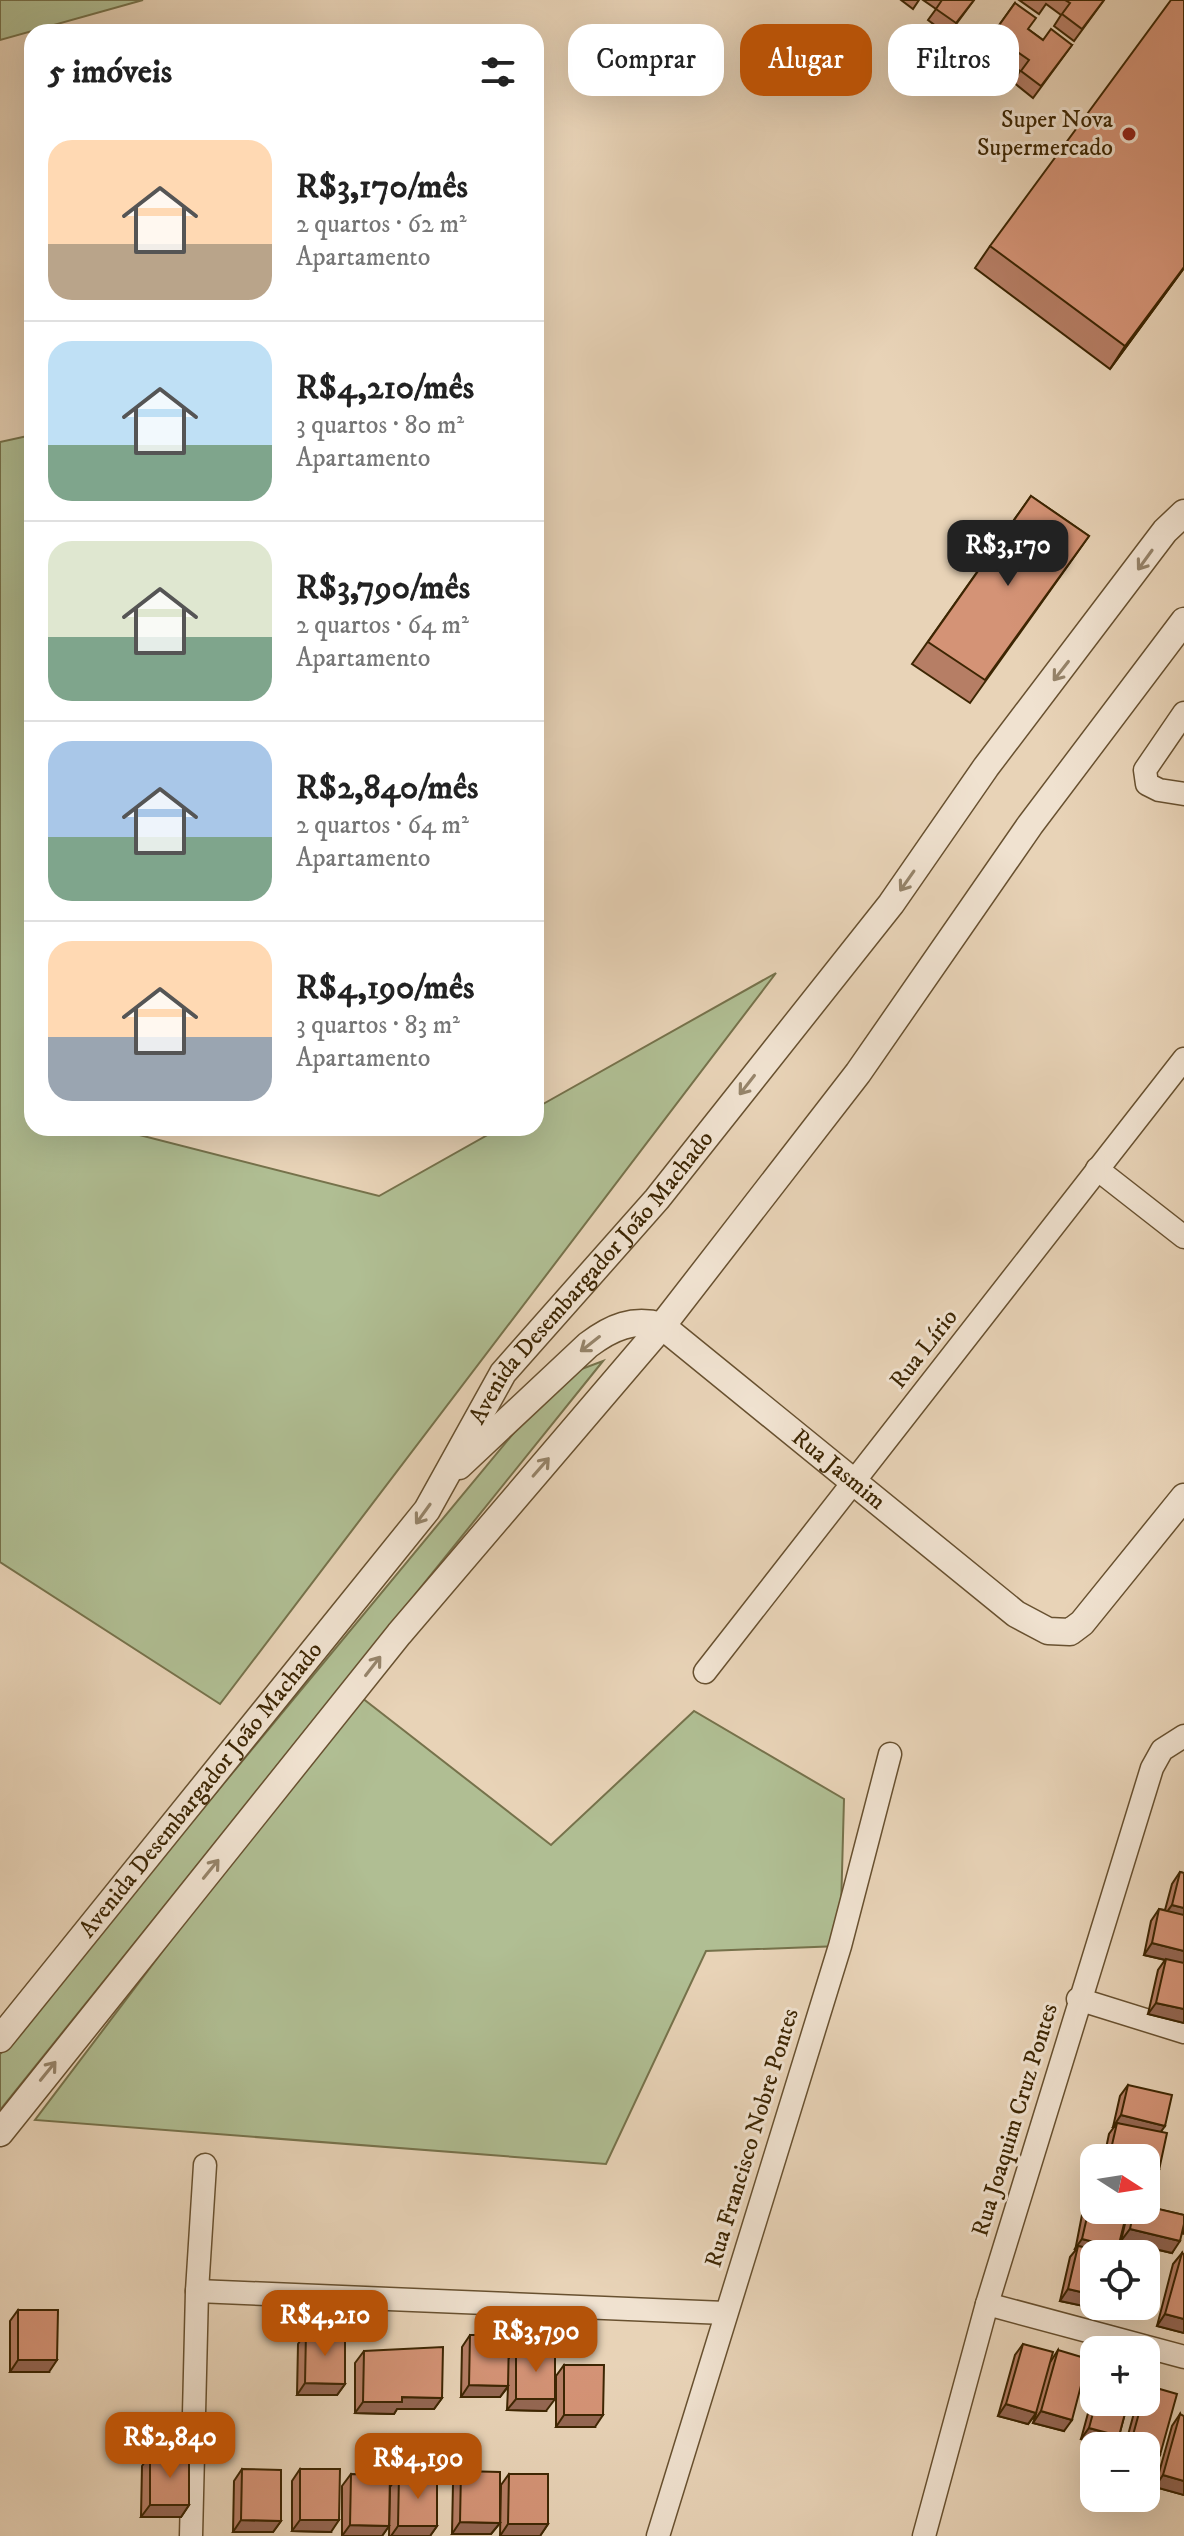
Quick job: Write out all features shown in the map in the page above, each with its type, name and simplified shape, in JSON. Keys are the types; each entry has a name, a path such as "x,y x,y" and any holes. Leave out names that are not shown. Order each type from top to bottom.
{"street":[{"name":"Avenida Desembargador João Machado","path":"0,2039 418,1522 450,1473 503,1373 657,1199 871,929 986,767 1165,531 1184,513"},
{"path":"0,2133 399,1634 662,1326 858,1073 1030,825 1184,621"},
{"path":"1184,713 1145,770 1147,784 1184,794"},
{"name":"Rua Lírio","path":"705,1672 1184,1059"},
{"path":"1097,1169 1184,1237"},
{"path":"450,1473 564,1365 602,1334 640,1321 662,1326"},
{"name":"Rua Jasmim","path":"662,1326 1016,1614 1041,1629 1070,1632 1094,1611 1184,1497"},
{"name":"Rua Joaquim Cruz Pontes","path":"924,2536 987,2304 1078,1999 1152,1768 1162,1750 1184,1736"},
{"name":"Rua Francisco Nobre Pontes","path":"658,2536 840,1946 890,1754"},
{"path":"1078,1999 1184,2032"},
{"path":"191,2536 197,2291 205,2165"},
{"path":"197,2291 725,2313"},
{"path":"987,2304 1184,2357"}],"green space":[{"path":"0,0 143,0 57,24 24,24 24,33 0,40"},
{"path":"24,437 24,1136 143,1136 379,1196 486,1136 544,1136 544,1104 776,973 220,1704 0,1562 0,442"},
{"path":"603,1361 0,2110 0,2054 560,1377"},
{"path":"357,1694 551,1845 694,1711 844,1799 840,1946 706,1951 606,2164 35,2120"}],"building":[{"path":"942,0 974,0 956,23 936,9"},
{"path":"1065,0 1104,0 1082,29 1062,14 1070,3"},
{"name":"Super Nova Supermercado","path":"1171,0 1184,0 1184,267 1125,346 990,246"},
{"path":"1015,3 1036,18 1028,29 1043,40 1051,29 1072,45 1041,86 1021,71 1029,60 1019,53 1019,24 1000,24"},
{"path":"1031,496 1089,536 985,680 928,642"},
{"path":"1180,1872 1184,1873 1184,1908 1172,1905"},
{"path":"1159,1909 1184,1915 1184,1951 1152,1943"},
{"path":"1166,1959 1184,1963 1184,2009 1156,2003"},
{"path":"1128,2085 1172,2095 1165,2126 1121,2115"},
{"path":"1117,2123 1167,2133 1160,2165 1160,2144 1112,2144"},
{"path":"1160,2209 1184,2215 1180,2241 1130,2229 1131,2224 1160,2224"},
{"path":"1085,2224 1124,2224 1120,2240 1082,2239"},
{"path":"1078,2246 1080,2246 1080,2292 1068,2289"},
{"path":"1184,2254 1184,2319 1165,2314"},
{"path":"18,2310 58,2310 57,2360 18,2360"},
{"path":"306,2332 345,2333 345,2384 305,2383"},
{"path":"470,2335 509,2335 508,2386 469,2385"},
{"path":"1023,2344 1053,2352 1036,2413 1006,2404"},
{"path":"443,2347 442,2398 402,2397 402,2402 363,2402 364,2351"},
{"path":"516,2348 555,2348 555,2399 516,2399"},
{"path":"1058,2350 1080,2357 1080,2390 1072,2420 1041,2411"},
{"path":"564,2365 604,2365 603,2415 564,2415"},
{"path":"1160,2389 1177,2394 1160,2455 1160,2432 1134,2432 1138,2416 1160,2416"},
{"path":"1180,2414 1184,2416 1184,2481 1163,2475"},
{"path":"1092,2416 1124,2416 1120,2432 1089,2428"},
{"path":"150,2455 189,2455 189,2505 150,2505"},
{"path":"242,2469 281,2470 281,2521 241,2520"},
{"path":"300,2469 340,2469 339,2520 300,2520"},
{"path":"461,2471 500,2472 500,2523 460,2522"},
{"path":"351,2474 390,2475 389,2526 350,2525"},
{"path":"509,2474 548,2474 548,2524 508,2524"},
{"path":"399,2475 437,2476 437,2526 398,2526"}],"place":[{"name":"Super Nova Supermercado","path":"1129,134"}]}
